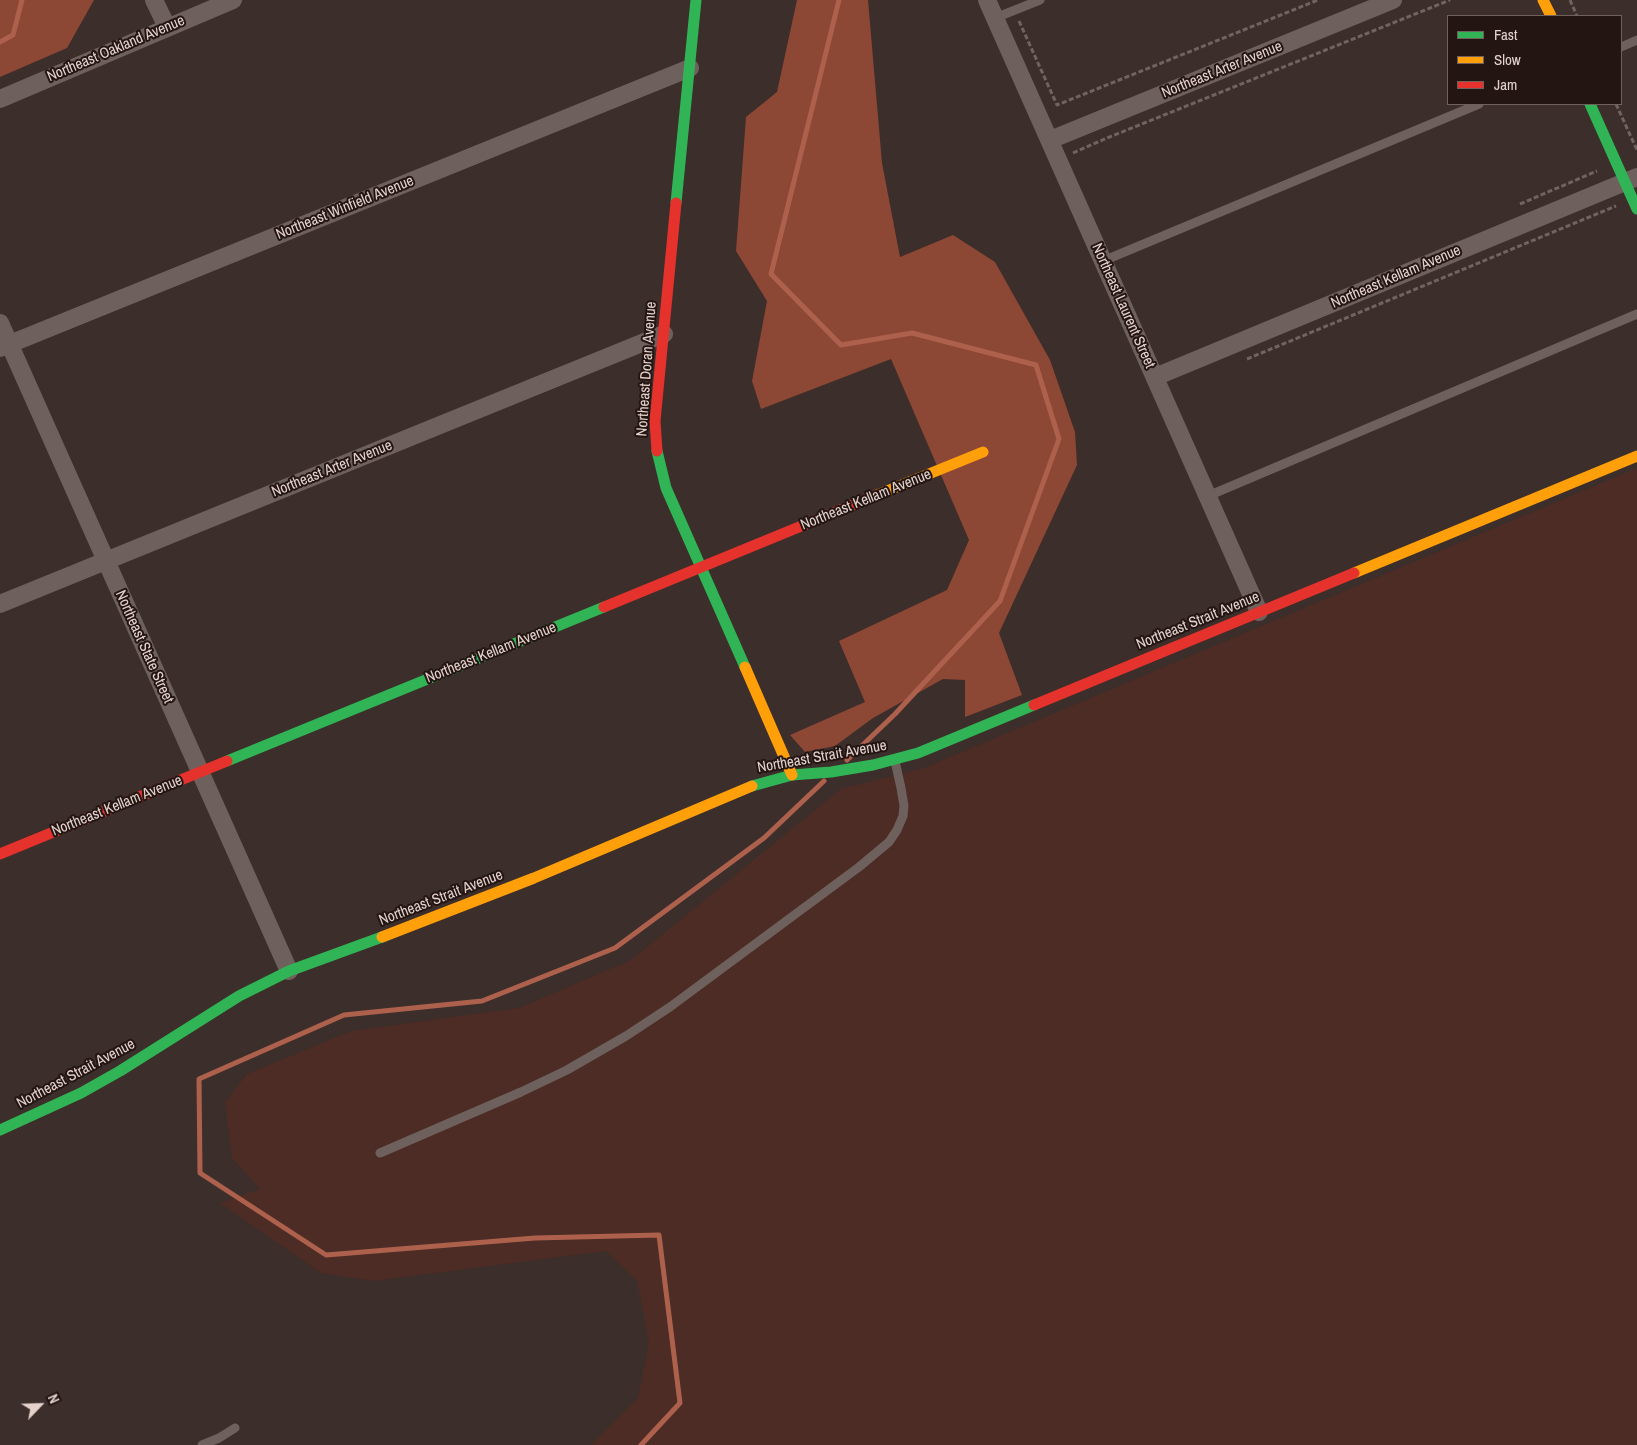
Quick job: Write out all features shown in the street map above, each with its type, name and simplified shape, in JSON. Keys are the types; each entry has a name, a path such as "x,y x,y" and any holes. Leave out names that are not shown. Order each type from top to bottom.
{"main road":[{"name":"Northeast Doran Avenue","path":"696,0 655,421 657,454 666,488 792,775"},
{"path":"1544,0 1551,15"},
{"path":"1590,105 1616,162 1631,180 1637,209"},
{"name":"Northeast Kellam Avenue","path":"0,854 983,452"},
{"name":"Northeast Strait Avenue","path":"0,1130 81,1093 120,1071 239,996 289,971 424,922 525,882 747,787 792,775 873,766 918,753 1637,456"}],"street":[{"path":"154,0 168,27"},
{"name":"Northeast Oakland Avenue","path":"0,99 233,0"},
{"name":"Northeast Laurent Street","path":"987,0 1259,612"},
{"name":"Northeast Arter Avenue","path":"1050,140 1393,0"},
{"name":"Northeast Winfield Avenue","path":"5,346 690,68"},
{"name":"Northeast Kellam Avenue","path":"1155,377 1631,180"},
{"name":"Northeast State Street","path":"0,323 5,346 106,561 289,971"},
{"name":"Northeast Arter Avenue","path":"0,604 664,334"}],"lane":[{"path":"995,18 1040,0"},
{"path":"1622,47 1637,40"},
{"path":"1103,261 1478,105"},
{"path":"1208,496 1637,314"},
{"path":"380,1153 522,1092 567,1070 626,1036 670,1007 859,867 889,842 903,816 904,806 894,760"},
{"path":"202,1445 219,1438 235,1428"}],"path":[{"path":"1015,10 1057,105 1318,0"},
{"path":"1059,160 1107,138 1450,0"},
{"path":"1570,0 1578,15"},
{"path":"1616,105 1637,150"},
{"path":"1520,204 1616,162"}],"shaded area":[{"path":"0,0 94,0 67,48 0,77"},
{"path":"797,0 868,0 882,163 900,257 953,235 995,262 1050,360 1075,432 1077,465 999,633 1022,695 965,717 965,680 943,679 873,718 835,746 805,752 790,735 865,702 839,641 947,590 969,540 891,359 761,409 752,381 767,301 736,251 746,117 777,92"},
{"path":"1637,468 1637,1445 591,1445 638,1398 649,1342 637,1281 606,1251 373,1281 321,1273 220,1203 260,1189 232,1158 225,1102 247,1074 351,1031 519,1008 631,960 841,789 924,768"}],"waterway":[{"path":"0,42 13,35 22,0"},
{"path":"839,0 771,274 841,345 912,333 1036,365 1059,439 1000,601 895,714 847,760"},
{"path":"641,1445 680,1403 659,1235 535,1238 326,1255 200,1173 199,1079 344,1015 482,1001 615,948 764,838 824,781"}],"traffic: fast":[{"path":"676,203 696,0"},
{"path":"1590,105 1637,209"},
{"path":"657,451 666,488 745,667"},
{"path":"227,761 604,607"},
{"path":"752,786 792,775 831,772 873,765 918,753 1034,705"},
{"path":"0,1130 81,1093 120,1071 239,996 289,971 382,937"}],"traffic: slow":[{"path":"1543,0 1550,15"},
{"path":"877,495 983,452"},
{"path":"1354,573 1637,456"},
{"path":"745,667 792,775"},
{"path":"382,937 534,878 752,786"}],"traffic: jam":[{"path":"657,451 655,421 676,203"},
{"path":"604,607 877,495"},
{"path":"1034,705 1354,573"},
{"path":"0,854 227,761"}]}
